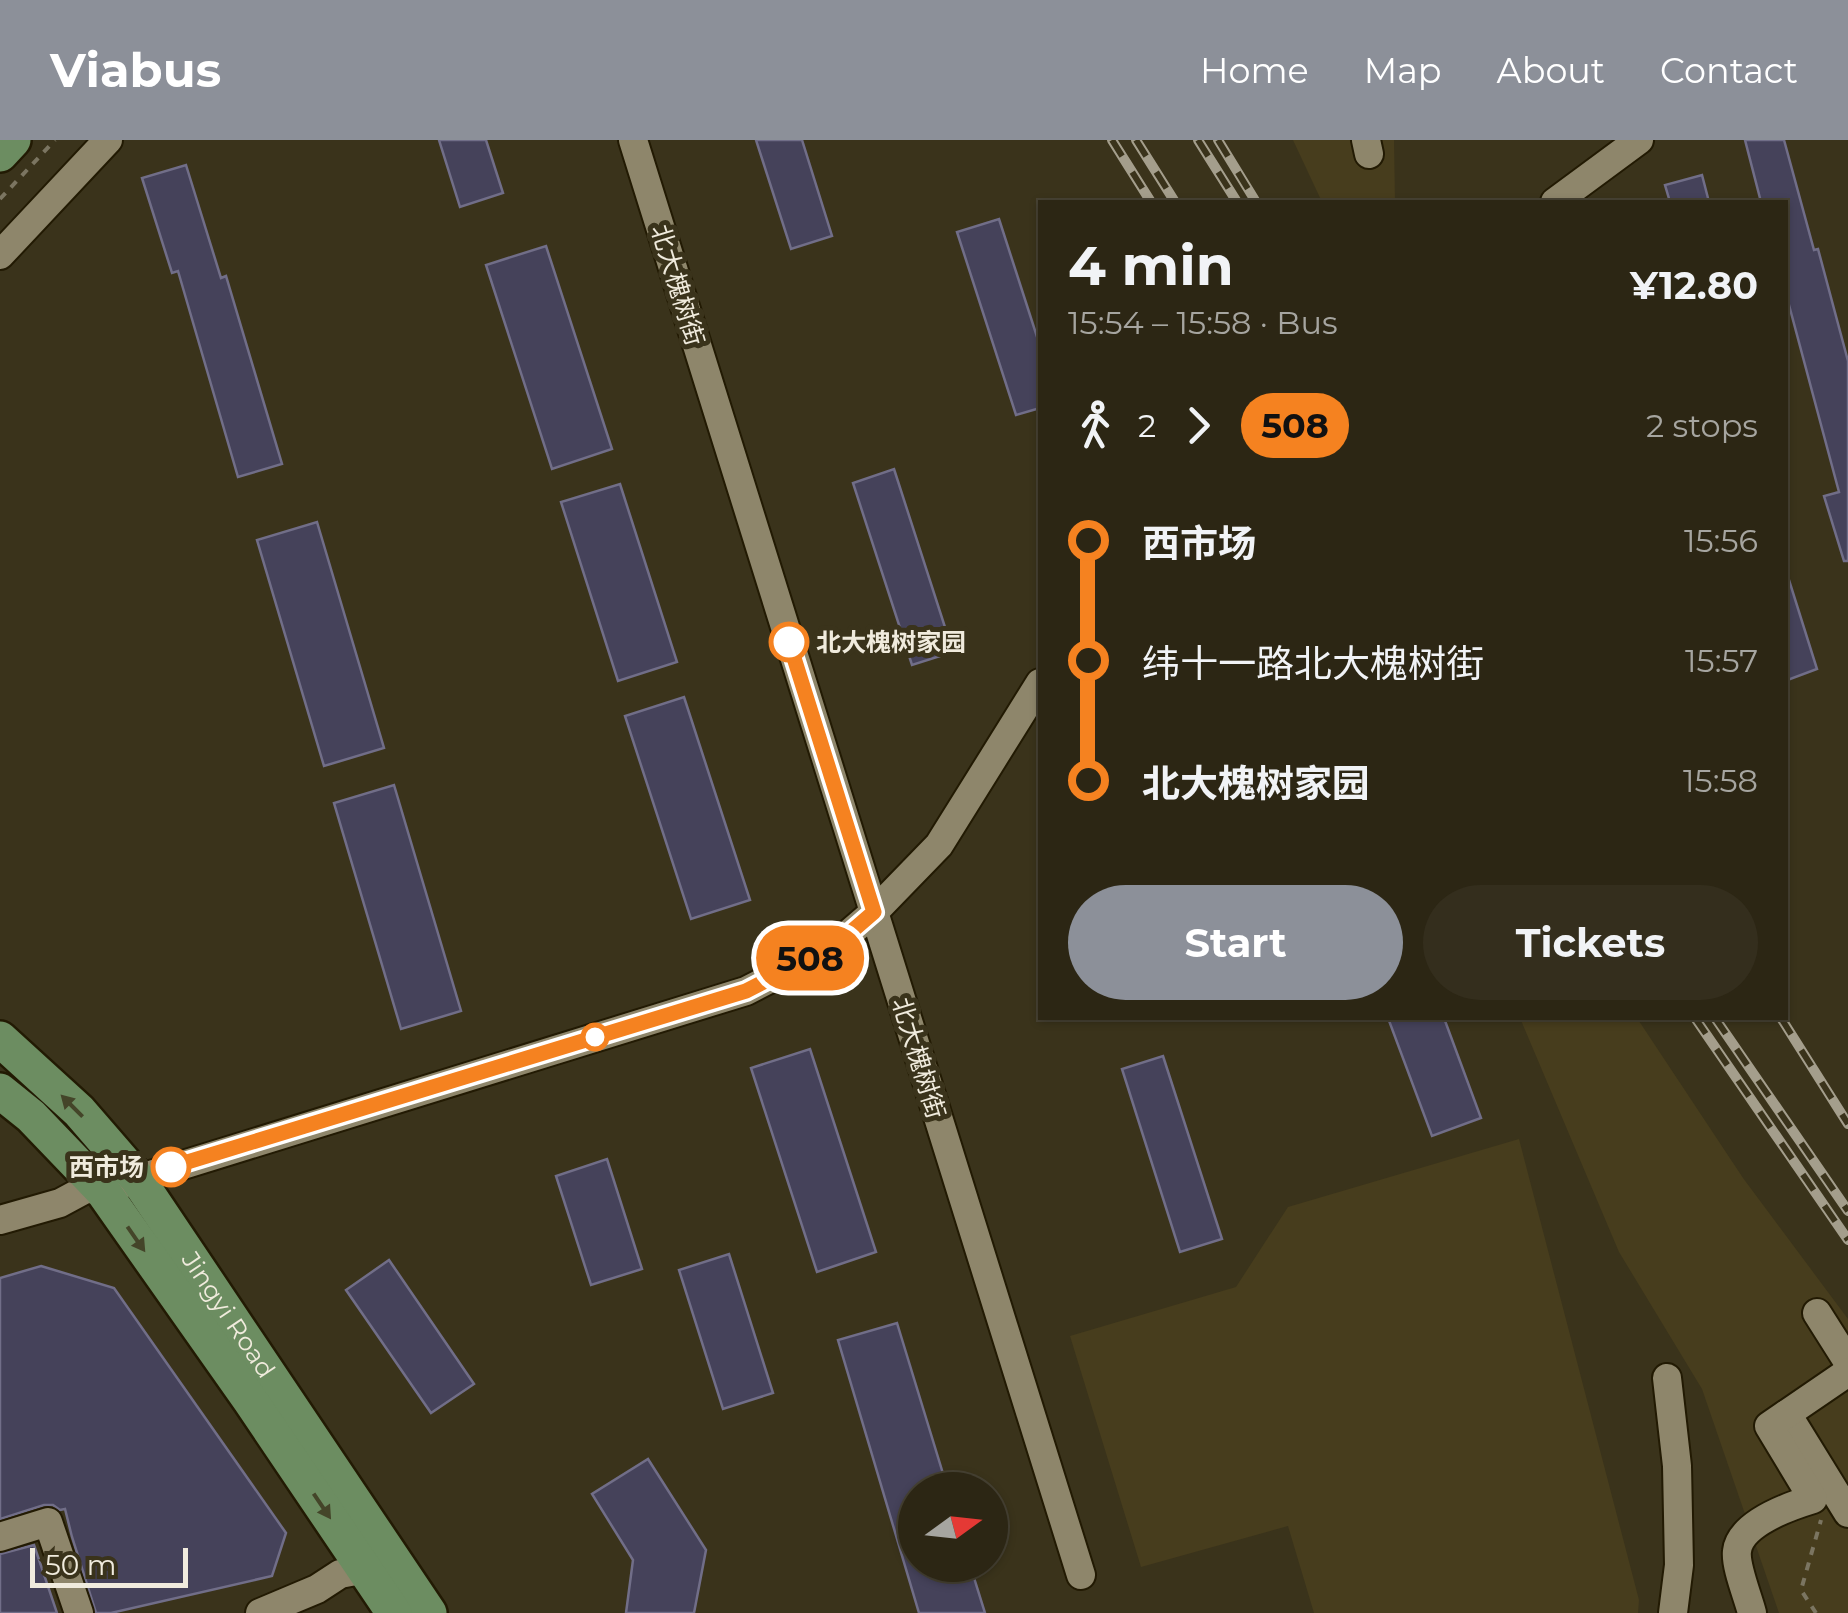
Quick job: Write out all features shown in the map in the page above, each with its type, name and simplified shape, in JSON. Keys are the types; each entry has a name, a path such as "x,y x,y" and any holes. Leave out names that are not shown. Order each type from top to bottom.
{"main road":[{"path":"0,154 13,140"},
{"name":"Jingyi Road","path":"0,1039 79,1111 137,1178 428,1613"},
{"name":"Jingyi Road","path":"0,1090 31,1116 102,1190 394,1613"}],"street":[{"path":"0,255 108,140"},
{"name":"北大槐树街","path":"632,140 1082,1574"},
{"path":"1559,200 1639,140"},
{"path":"0,1220 60,1202 86,1189 102,1190 746,991 837,944 939,845 1038,686"},
{"path":"1817,1314 1848,1362"},
{"path":"1752,1613 1736,1554 1740,1540 1770,1515 1813,1499 1768,1426 1848,1372"},
{"path":"1667,1378 1677,1486 1679,1565 1673,1613"},
{"path":"1787,1414 1848,1512"},
{"path":"0,1537 48,1522 79,1613"},
{"path":"260,1613 317,1589 340,1574 366,1569"}],"path":[{"path":"0,199 55,140"},
{"path":"1813,1499 1822,1518 1802,1590 1816,1613"}],"shaded area":[{"path":"1293,140 1394,140 1395,200 1321,200"},
{"path":"1521,1020 1638,1020 1743,1178 1848,1319 1848,1613 1779,1613 1702,1389 1619,1252"},
{"path":"1519,1139 1639,1600 1638,1613 1314,1613 1288,1526 1141,1567 1070,1336 1236,1287 1288,1207"}],"building":[{"path":"439,140 486,140 503,193 460,207"},
{"path":"756,140 802,140 832,236 791,249"},
{"path":"1745,140 1784,140 1848,361 1848,561 1844,561 1824,496 1839,492 1788,301 1788,200 1760,200"},
{"path":"186,165 221,278 226,276 282,464 238,477 178,271 172,273 142,178"},
{"path":"1702,175 1708,200 1669,200 1665,185"},
{"path":"999,219 1038,340 1038,409 1016,415 957,232"},
{"path":"546,246 612,449 552,469 486,265"},
{"path":"894,469 953,652 912,665 853,483"},
{"path":"620,484 677,662 618,681 561,502"},
{"path":"317,522 384,748 324,766 257,540"},
{"path":"1788,580 1789,580 1817,669 1788,680"},
{"path":"684,697 750,900 691,919 625,716"},
{"path":"394,785 461,1011 401,1029 334,803"},
{"path":"1389,1020 1445,1020 1481,1118 1432,1136"},
{"path":"810,1049 876,1252 817,1272 751,1068"},
{"path":"1163,1056 1222,1239 1180,1252 1122,1069"},
{"path":"607,1159 642,1269 591,1285 556,1176"},
{"path":"729,1254 773,1393 723,1409 679,1270"},
{"path":"389,1260 474,1384 431,1413 346,1290"},
{"path":"41,1266 114,1288 286,1533 272,1576 111,1613 96,1613 65,1509 44,1505 0,1519 0,1278"},
{"path":"897,1323 943,1472 898,1472 898,1542 838,1340"},
{"path":"648,1459 706,1550 694,1613 626,1613 633,1560 592,1494"},
{"path":"34,1545 57,1613 0,1613 0,1554"},
{"path":"910,1582 975,1582 985,1613 919,1613"}],"railway":[{"path":"1112,140 1150,200"},
{"path":"1136,140 1174,200"},
{"path":"1198,140 1236,200"},
{"path":"1218,140 1255,200"},
{"path":"1696,1020 1848,1240"},
{"path":"1716,1020 1848,1211"},
{"path":"1782,1020 1848,1124"}],"bus line":[{"name":"508","path":"171,1167 746,991 837,944 874,912 789,642"}],"place":[{"name":"北大槐树家园","path":"789,642"},
{"name":"西市场","path":"171,1167"}]}
